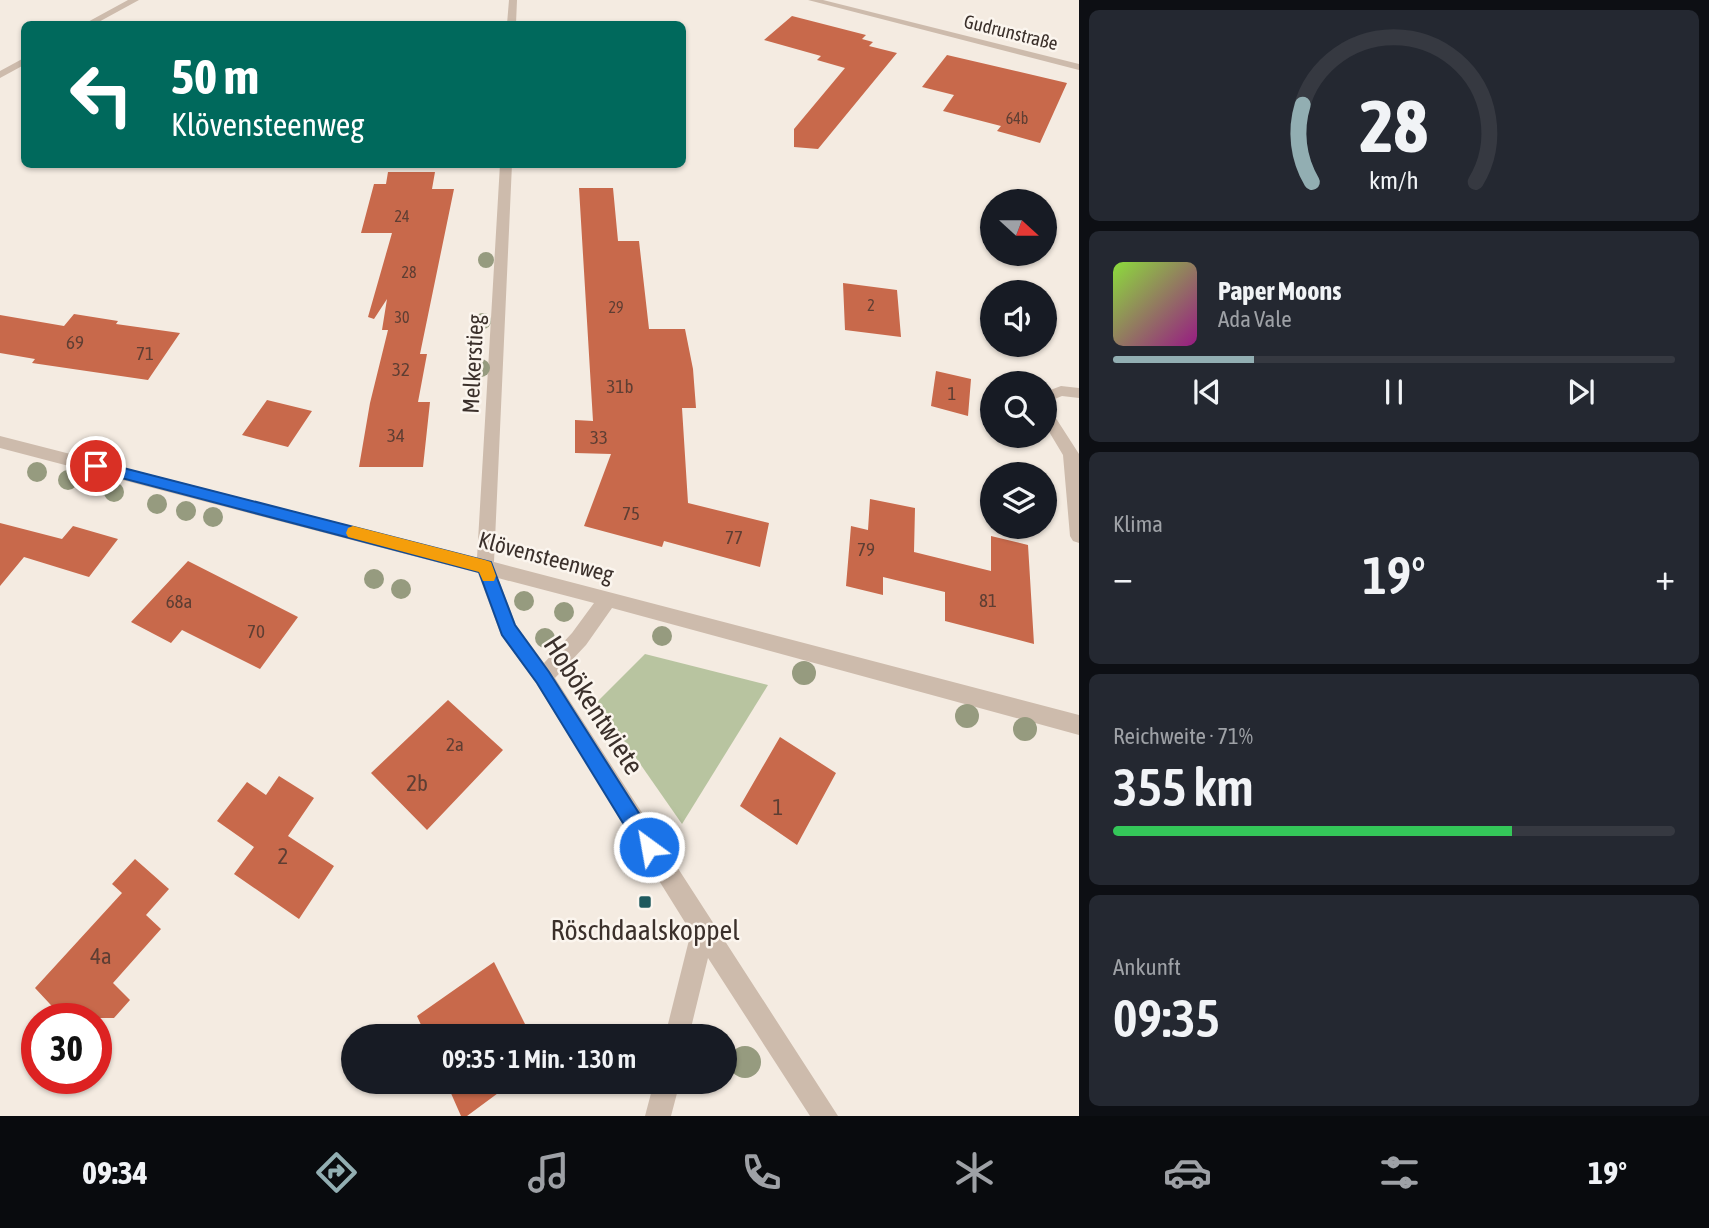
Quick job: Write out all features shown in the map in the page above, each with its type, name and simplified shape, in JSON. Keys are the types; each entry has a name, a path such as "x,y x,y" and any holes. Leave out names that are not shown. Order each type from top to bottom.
{"street":[{"path":"95,21 135,0"},
{"path":"512,21 513,0"},
{"name":"Gudrunstraße","path":"811,0 1079,67"},
{"path":"0,75 21,63"},
{"name":"Melkerstieg","path":"485,567 506,168"},
{"path":"1057,393 1079,393"},
{"path":"1057,428 1075,451 1079,536"},
{"name":"Klövensteenweg","path":"0,442 608,599 1079,725"},
{"name":"Hobökentwiete","path":"485,567 508,629 543,677 825,1116"},
{"path":"543,677 579,639 608,599"},
{"path":"680,1024 703,929"},
{"path":"658,1116 664,1094"}],"green space":[{"path":"645,654 768,685 682,824 597,702"}],"building":[{"path":"792,16 866,35 862,39 873,42 869,46 897,53 818,149 794,147 794,129 845,68 817,60 821,56 764,40"},
{"path":"947,55 1067,83 1040,143 997,131 1001,126 943,111 954,95 922,87"},
{"path":"388,172 435,172 432,189 454,189 420,354 427,354 418,402 430,402 423,467 359,467 370,403 388,330 382,330 387,299 374,319 368,317 392,233 361,233 374,184 386,184"},
{"path":"579,188 613,188 618,241 639,241 649,329 685,329 693,369 696,408 682,408 688,503 769,523 760,567 664,541 662,547 584,526 611,454 575,453 575,420 593,421"},
{"path":"843,283 897,290 901,337 845,330"},
{"path":"74,314 118,321 116,324 180,333 148,380 32,363 35,359 0,353 0,315 64,326"},
{"path":"936,371 971,379 968,416 931,406"},
{"path":"267,400 312,411 288,447 242,435"},
{"path":"870,499 915,508 914,552 991,571 991,539 1028,545 1034,644 945,621 945,592 883,577 883,595 846,586 851,526 868,530"},
{"path":"0,523 62,539 73,526 118,539 89,577 24,557 0,586"},
{"path":"188,561 298,617 260,669 182,630 171,643 131,622"},
{"path":"448,700 503,750 427,830 371,773"},
{"path":"780,737 836,773 797,845 740,806"},
{"path":"279,776 314,798 288,836 334,866 299,919 234,874 254,847 217,821 247,782 266,795"},
{"path":"135,859 169,889 146,915 161,929 113,983 130,1000 114,1018 112,1003 49,1003 35,988 122,893 112,884"},
{"path":"494,962 525,1024 421,1024 417,1016"},
{"path":"451,1094 497,1094 467,1116 461,1116"}],"slow traffic":[{"path":"353,533 485,567 488,576"}],"place":[{"name":"Röschdaalskoppel","path":"645,902"}],"route":[{"path":"96,466 485,567 508,629 543,677 649,847"}]}
